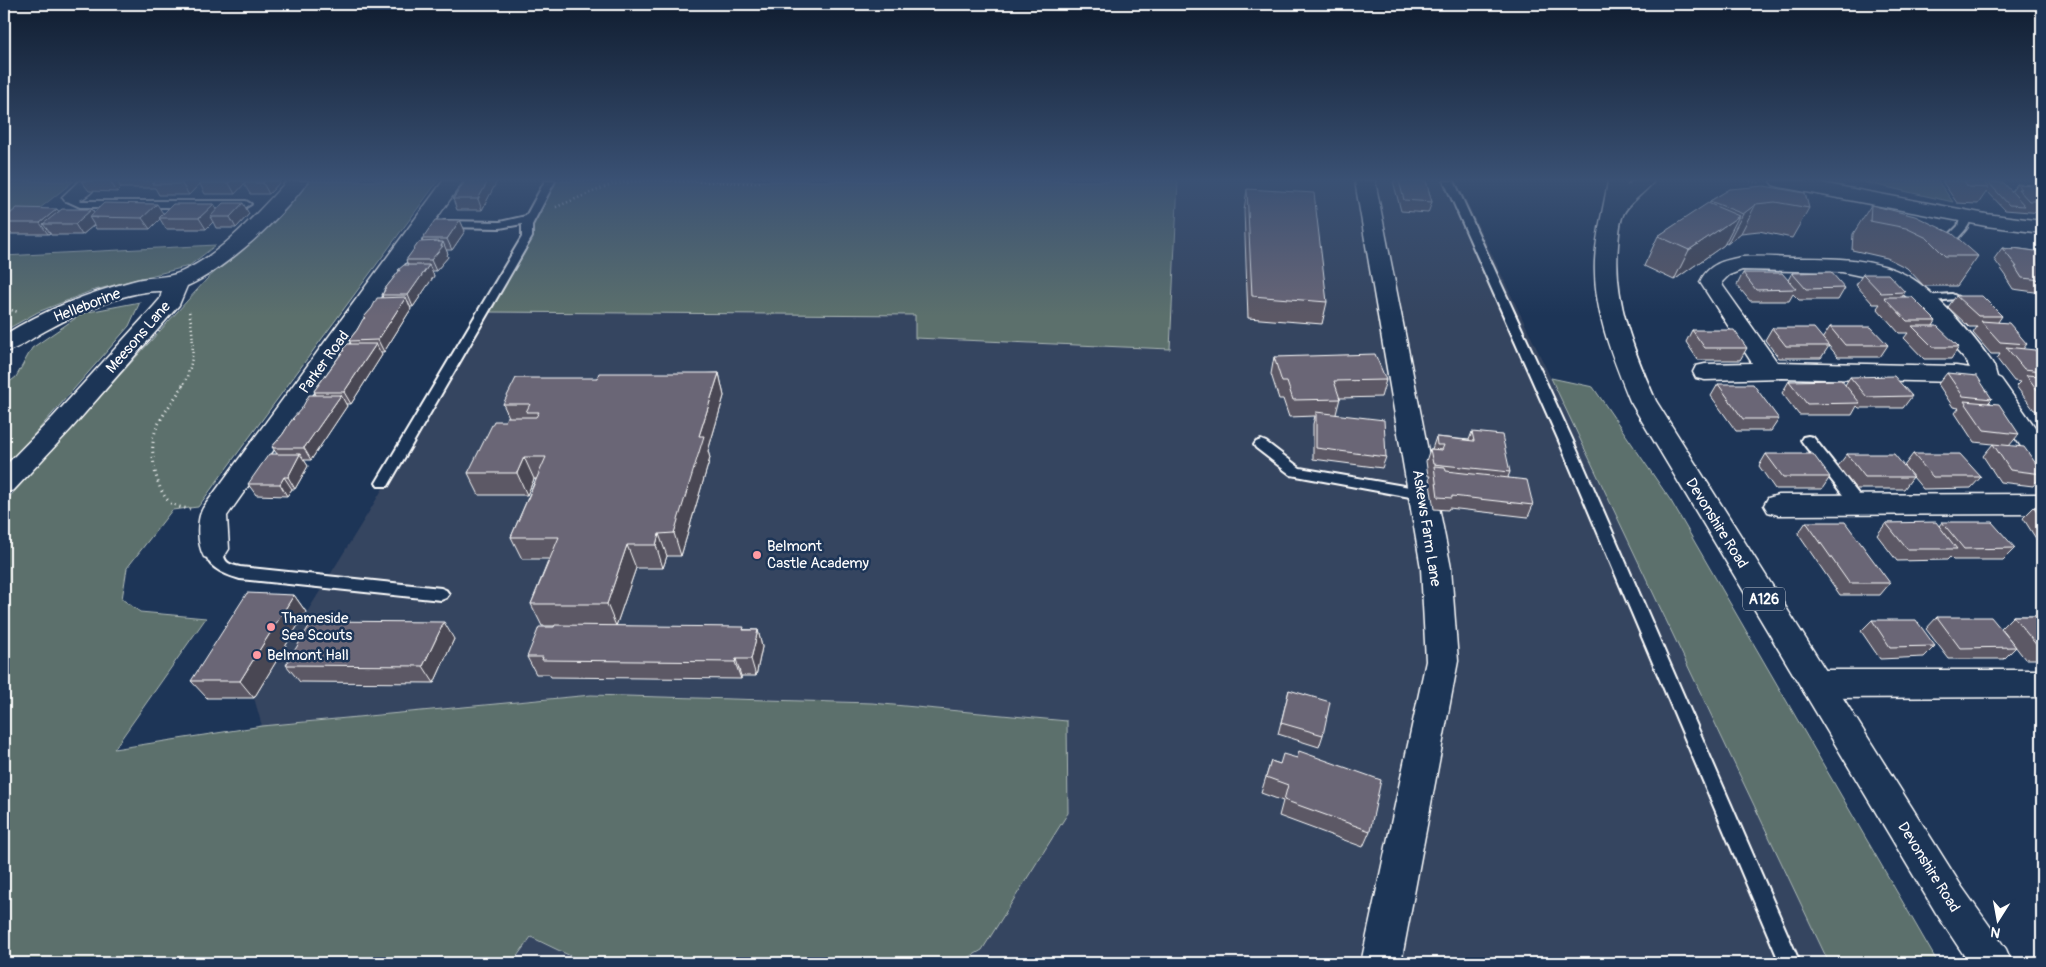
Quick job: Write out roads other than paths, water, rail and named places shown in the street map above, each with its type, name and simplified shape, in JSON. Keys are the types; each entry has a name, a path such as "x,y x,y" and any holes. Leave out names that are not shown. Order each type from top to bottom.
{"street":[{"name":"Meesons Lane","path":"4,483 68,416 162,311 171,300 176,283 208,266 255,226"},
{"name":"Parker Road","path":"214,549 213,515 422,226"},
{"name":"Askews Farm Lane","path":"1373,226 1436,568 1442,661 1381,963"},
{"name":"Devonshire Road","path":"1611,226 1608,238 1606,276 1610,307 1620,347 1643,401 1949,900 1992,963"},
{"path":"1770,371 1710,282 1714,276 1726,267 1744,264 1825,265 1868,270 1886,274 1902,281 1922,299 1976,357 1982,366 1985,381"},
{"name":"Helleborine","path":"4,345 39,324 84,303 145,284 176,283"},
{"path":"1705,372 1770,371 1956,374 1985,381 1992,385 2042,457"},
{"path":"1778,505 2042,504"},
{"path":"1816,684 2042,684"}],"lane":[{"path":"382,483 527,237 527,226"},
{"path":"1469,226 1566,441 1790,963"},
{"path":"1950,243 1950,239 1963,230 1965,226"},
{"path":"1922,299 1952,297"},
{"path":"1808,440 1858,504"},
{"path":"1261,445 1296,472 1421,494"},
{"path":"214,549 214,560 220,566 240,574 441,594"}],"place":[{"name":"Belmont Castle Academy","path":"757,555"},
{"name":"Thameside Sea Scouts","path":"271,627"},
{"name":"Belmont Hall","path":"257,655"}]}
